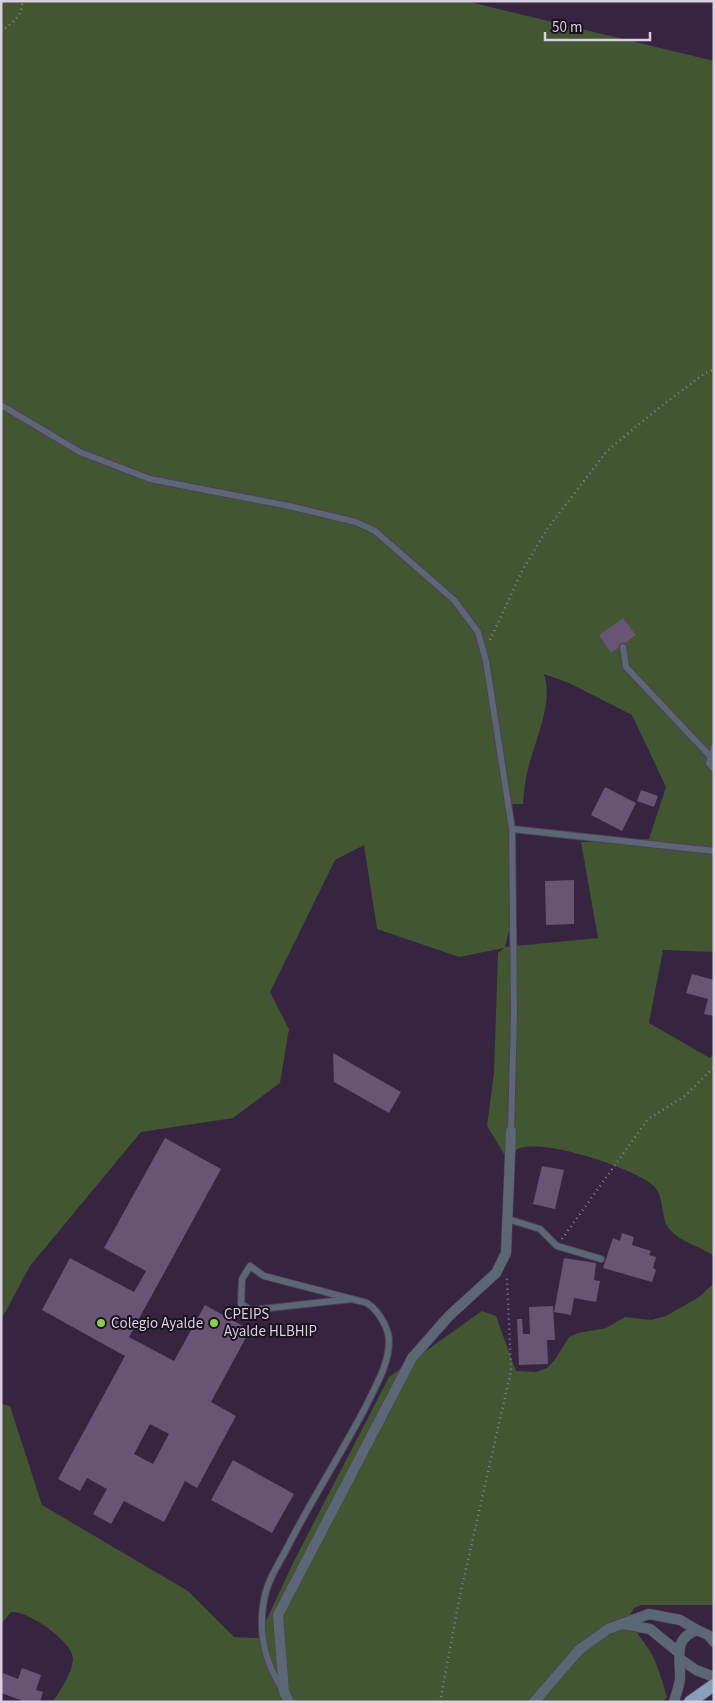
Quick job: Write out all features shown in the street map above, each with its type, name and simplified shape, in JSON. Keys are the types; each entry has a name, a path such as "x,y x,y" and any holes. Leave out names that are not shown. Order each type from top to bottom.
{"main road":[{"path":"690,1702 714,1685"}],"street":[{"path":"289,1702 284,1692 278,1615 412,1358 449,1316 496,1273 506,1253 511,1131"},
{"path":"534,1702 579,1650 592,1639 622,1624 650,1614 680,1620 712,1638"},
{"path":"622,1624 650,1629 696,1670 714,1677"},
{"path":"674,1702 680,1682 679,1655 681,1641 689,1633 697,1630"}],"lane":[{"path":"1,405 80,452 150,479 289,506 356,522 375,531 454,600 478,632 484,655 512,829 514,1015 511,1131"},
{"path":"624,647 626,667 710,756"},
{"path":"714,747 709,763 714,769"},
{"path":"512,829 714,851"},
{"path":"508,1219 540,1229 557,1246 601,1259"},
{"path":"284,1692 270,1670 264,1646 261,1620 266,1590 295,1532 348,1441 378,1382 388,1357 390,1339 382,1319 367,1303 352,1299 264,1276 250,1266 242,1279 240,1291 241,1304 250,1310 352,1299"}],"path":[{"path":"1,31 13,24 23,6 22,1"},
{"path":"484,655 522,571 547,529 607,451 660,407 705,373 714,370"},
{"path":"557,1246 648,1119 685,1096 714,1067"},
{"path":"440,1702 460,1595 511,1371 506,1253"}],"green space":[{"path":"1,1 466,1 714,61 714,952 663,950 649,1023 710,1058 714,1054 714,1256 680,1239 671,1231 665,1219 659,1194 650,1183 639,1176 584,1155 543,1147 527,1147 515,1150 507,1159 487,1126 494,1073 498,953 504,948 459,957 377,929 364,845 335,860 270,992 289,1029 280,1083 233,1118 141,1132 30,1266 1,1320","holes":["544,674 569,683 632,715 666,787 649,839 581,842 598,938 505,947 511,923 512,900 508,804 523,804 527,773 547,697"]},
{"path":"714,1283 714,1605 641,1605 634,1608 629,1617 658,1667 667,1697 662,1702 53,1702 65,1682 72,1665 71,1652 66,1644 48,1628 28,1616 11,1612 1,1624 1,1404 10,1406 42,1505 188,1591 234,1637 258,1638 294,1561 389,1377 482,1311 496,1316 516,1371 536,1372 547,1368 554,1361 569,1337 578,1333 606,1328 625,1317 651,1320 666,1316 699,1297"}],"building":[{"path":"623,618 636,635 611,653 599,635"},
{"path":"605,787 636,803 622,831 591,815"},
{"path":"641,790 658,796 654,807 637,801"},
{"path":"574,880 574,924 546,925 545,881"},
{"path":"692,974 714,980 714,1016 704,1014 708,999 686,993"},
{"path":"333,1053 401,1092 389,1113 334,1082"},
{"name":"Colegio Ayalde","path":"165,1138 221,1169 129,1337 174,1361 205,1305 250,1330 211,1402 236,1416 197,1488 185,1481 164,1522 124,1501 111,1524 93,1514 107,1489 87,1478 80,1491 58,1479 125,1356 42,1310 70,1258 134,1292 146,1271 104,1248","holes":["150,1424 169,1434 153,1464 134,1454"]},
{"path":"542,1166 564,1170 555,1209 533,1204"},
{"path":"622,1233 634,1237 632,1245 651,1251 649,1255 656,1257 653,1268 656,1270 652,1282 603,1268 613,1238 620,1241"},
{"path":"564,1258 596,1263 594,1280 600,1281 596,1302 574,1298 571,1315 554,1312"},
{"path":"553,1306 555,1340 547,1340 548,1364 519,1365 517,1319 522,1319 523,1334 530,1334 529,1307"},
{"path":"233,1460 294,1494 272,1533 211,1500"},
{"path":"22,1668 41,1675 36,1690 43,1692 40,1702 26,1702 1,1693 3,1673 18,1679"}],"place":[{"name":"Colegio Ayalde","path":"101,1323"},
{"name":"CPEIPS Ayalde HLBHIP","path":"214,1323"}]}
